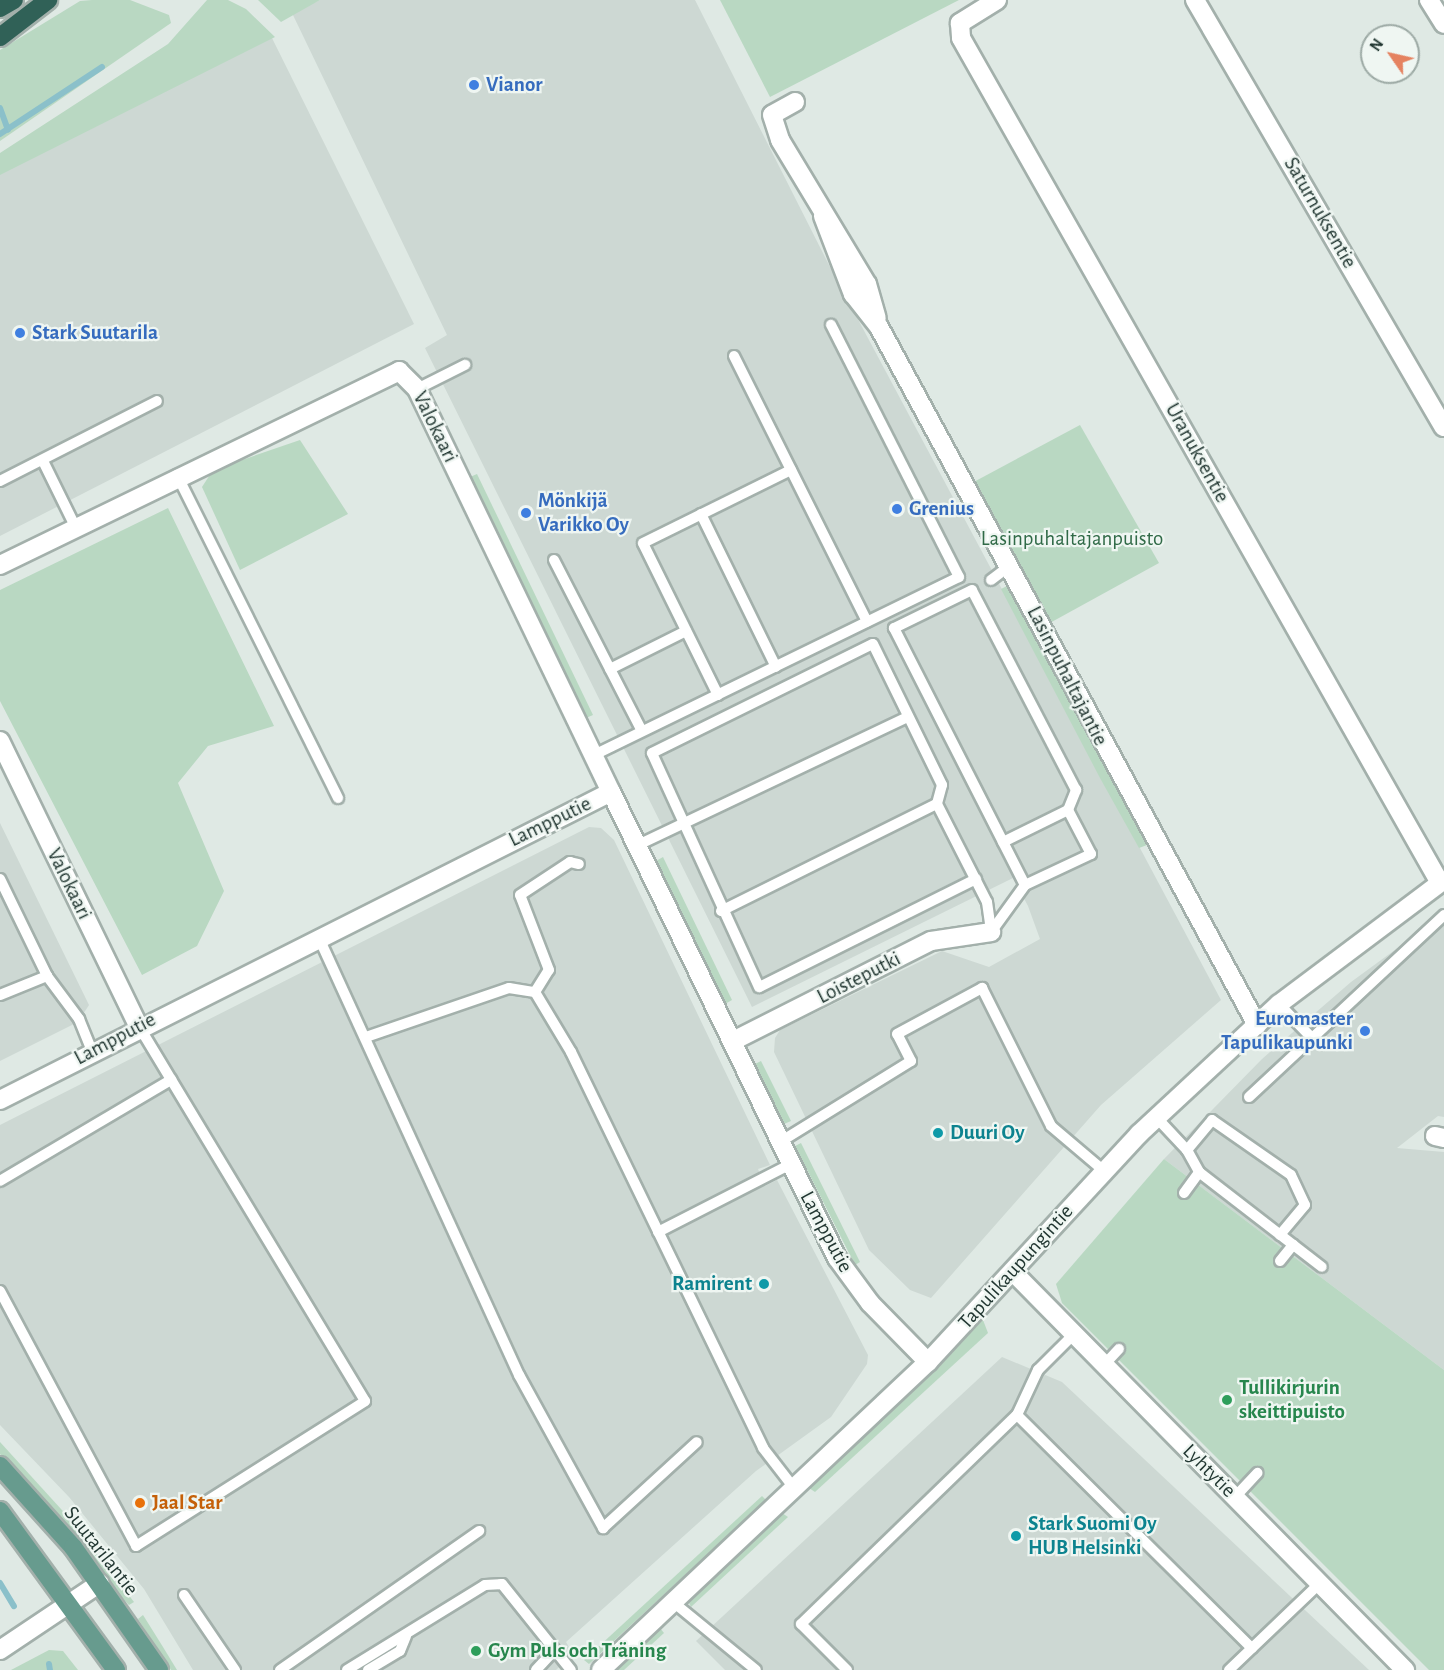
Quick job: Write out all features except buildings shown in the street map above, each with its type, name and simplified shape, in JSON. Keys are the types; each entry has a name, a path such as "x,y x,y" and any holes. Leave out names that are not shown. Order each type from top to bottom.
{"highway":[{"path":"0,8 14,0"},
{"path":"0,37 48,0"}],"main road":[{"name":"Suutarilantie","path":"0,1466 100,1583 159,1670"},
{"path":"0,1511 72,1604 116,1670"}],"street":[{"name":"Uranuksentie","path":"997,0 960,23 971,56 1443,884"},
{"name":"Saturnuksentie","path":"1195,0 1444,427"},
{"path":"1429,0 1444,24"},
{"name":"Lasinpuhaltajantie","path":"795,102 772,115 780,140 823,216 853,294 879,327 1257,1025"},
{"name":"Valokaari","path":"0,565 385,373 399,370 417,389 611,792"},
{"name":"Valokaari","path":"0,741 139,1027"},
{"name":"Lampputie","path":"0,1101 318,936 611,792 845,1271 928,1362"},
{"name":"Tapulikaupungintie","path":"601,1670 928,1362 1156,1117 1279,1004 1443,884"},
{"name":"Loisteputki","path":"733,1041 932,942 991,932"},
{"name":"Lyhtytie","path":"1013,1272 1405,1670"},
{"path":"0,1650 72,1604 100,1583"}],"lane":[{"path":"594,755 959,577 831,325"},
{"path":"734,356 867,622"},
{"path":"417,389 465,365"},
{"path":"0,481 157,401"},
{"path":"43,460 76,528"},
{"path":"718,695 643,543 791,470"},
{"path":"177,475 338,798"},
{"path":"701,514 776,667"},
{"path":"554,560 642,731"},
{"path":"991,580 1008,567"},
{"path":"1003,842 1068,810 1076,790 972,590 894,628 1003,842 1025,885"},
{"path":"610,669 686,631"},
{"path":"976,879 759,987 721,911 652,753 873,644 942,784 937,804 976,879 987,902 991,932"},
{"path":"638,845 685,826 909,717"},
{"path":"721,911 937,804"},
{"path":"991,932 1025,885 1091,854 1068,810"},
{"path":"535,992 549,970 520,895 570,862 579,864"},
{"path":"0,879 47,976 79,1019 92,1052"},
{"path":"1249,1097 1444,915"},
{"path":"318,936 519,1375 603,1528 698,1442"},
{"path":"0,995 47,976"},
{"path":"366,1037 509,988 535,992"},
{"path":"780,1142 910,1061 897,1034 982,988 1051,1126 1104,1171"},
{"path":"535,992 571,1052 763,1448 794,1488"},
{"path":"1279,1004 1311,1037"},
{"path":"0,1291 135,1546 365,1401 139,1027"},
{"path":"0,1181 171,1080"},
{"path":"1156,1117 1187,1150 1199,1172 1322,1267"},
{"path":"1187,1150 1212,1120 1292,1175 1305,1205 1280,1235"},
{"path":"658,1232 791,1164"},
{"path":"1184,1193 1199,1172"},
{"path":"1280,1261 1293,1245"},
{"path":"847,1670 801,1624 1017,1415 1038,1370 1074,1334"},
{"path":"1104,1365 1119,1349"},
{"path":"1017,1415 1252,1648"},
{"path":"1235,1497 1257,1473"},
{"path":"280,1670 479,1531"},
{"path":"347,1670 364,1667 406,1636 485,1585 502,1584 553,1652 571,1670"},
{"path":"1229,1670 1319,1584"},
{"path":"184,1595 235,1670"},
{"path":"673,1602 756,1670"},
{"path":"536,1670 553,1652"}],"shaded area":[{"path":"320,0 695,0 829,265 1221,1000 1101,1105 931,1298 910,1290 869,1250 774,1052 775,1038 780,1030 942,951 989,967 1040,939 1028,906 1013,878 752,1007 425,348 447,335 292,13"},
{"path":"269,32 414,324 0,536 0,166"},
{"path":"0,823 89,1005 78,1022 0,1061"},
{"path":"589,827 601,828 614,840 770,1165 758,1169 765,1186 777,1180 868,1355 867,1364 831,1417 756,1471 566,1642 573,1654 556,1670 193,1670 144,1589 69,1497 0,1425 0,1125"},
{"path":"1444,914 1444,1117 1438,1116 1397,1148 1444,1152 1444,1370 1164,1159 1262,1059 1351,982"},
{"path":"1002,1357 1062,1382 1369,1670 725,1670 696,1641"}],"green space":[{"path":"130,0 169,15 171,23 0,141 0,50 80,1"},
{"path":"207,0 228,0 246,9 275,37 0,175 0,153 168,44"},
{"path":"258,0 320,0 281,22"},
{"path":"720,0 959,0 770,97"},
{"name":"Lasinpuhaltajanpuisto","path":"1080,425 1159,563 1048,624 970,484"},
{"path":"300,440 348,514 240,570 202,487 213,470"},
{"path":"477,474 593,715 586,718 470,477"},
{"path":"168,508 274,726 208,746 178,783 224,891 197,946 142,975 0,701 0,590"},
{"path":"1007,586 1147,845 1139,848 1100,778 1001,589"},
{"path":"663,857 732,1000 725,1004 656,861"},
{"path":"761,1061 791,1121 784,1124 755,1064"},
{"path":"801,1143 860,1262 855,1265 795,1146"},
{"path":"1164,1159 1444,1370 1444,1670 1429,1670 1062,1303 1056,1284"},
{"path":"983,1320 988,1333 815,1492 809,1488"},
{"path":"0,1442 71,1520 134,1602 129,1605 123,1599 0,1454"},
{"path":"762,1496 766,1500 589,1664 584,1660"},
{"path":"782,1513 788,1517 691,1607 688,1601"},
{"path":"143,1615 177,1670 171,1670 138,1619"},
{"path":"660,1628 664,1633 624,1670 614,1670"},
{"path":"49,1650 63,1651 78,1670 11,1670"}],"waterway":[{"path":"0,134 102,67"},
{"path":"0,108 8,130"},
{"path":"0,1583 14,1606"},
{"path":"49,1664 50,1670"}],"place":[{"name":"Vianor","path":"474,85"},
{"name":"Stark Suutarila","path":"20,333"},
{"name":"Grenius","path":"897,509"},
{"name":"Mönkijä Varikko Oy","path":"526,513"},
{"name":"Euromaster Tapulikaupunki","path":"1365,1031"},
{"name":"Duuri Oy","path":"938,1133"},
{"name":"Ramirent","path":"764,1284"},
{"name":"Tullikirjurin skeittipuisto","path":"1227,1400"},
{"name":"Jaal Star","path":"140,1503"},
{"name":"Stark Suomi Oy HUB Helsinki","path":"1016,1536"},
{"name":"Gym Puls och Träning","path":"476,1651"}]}
